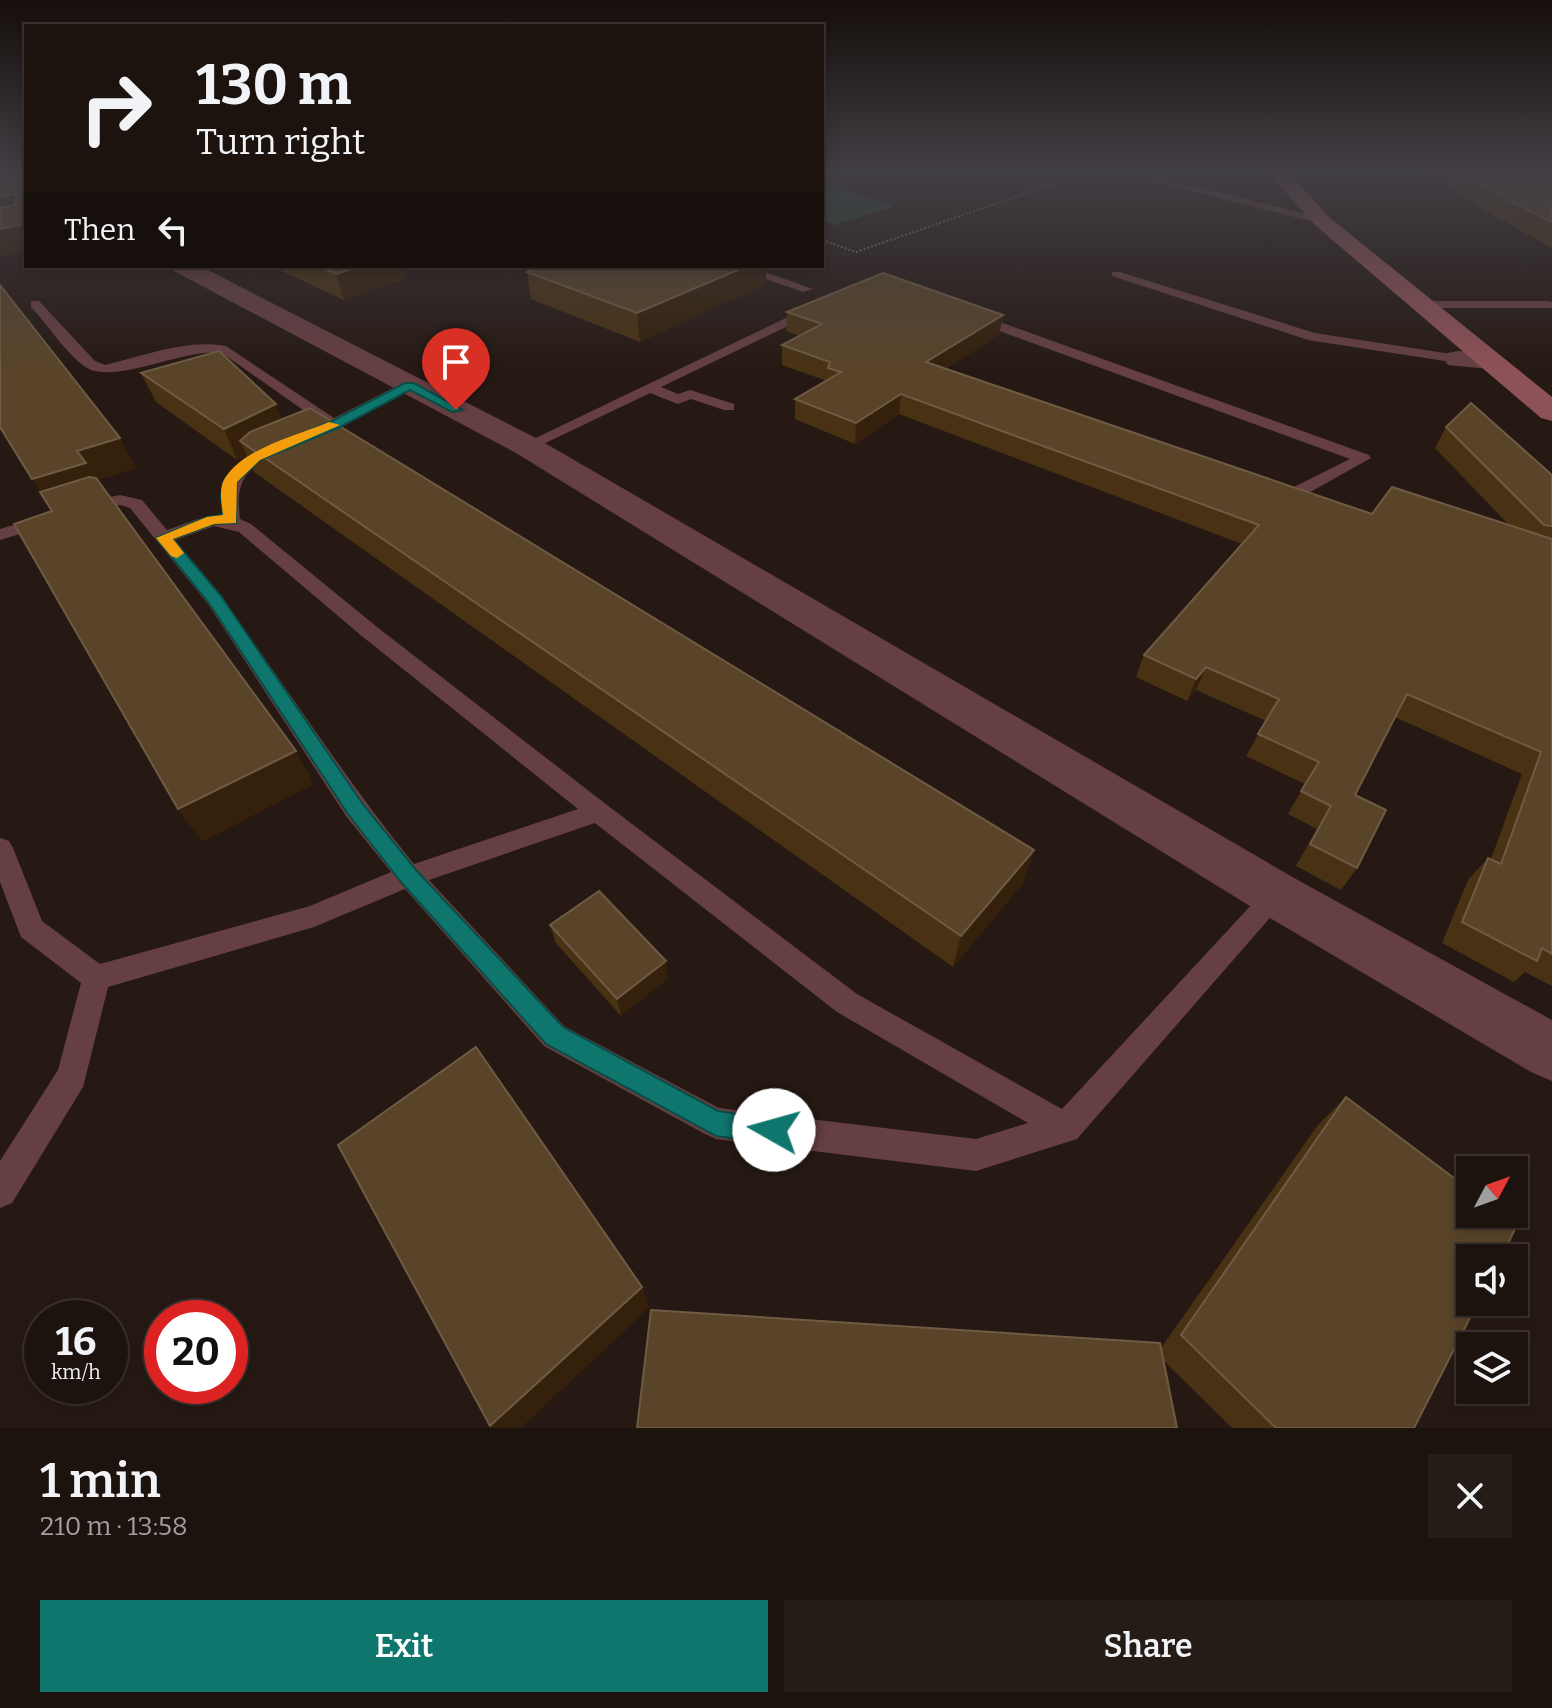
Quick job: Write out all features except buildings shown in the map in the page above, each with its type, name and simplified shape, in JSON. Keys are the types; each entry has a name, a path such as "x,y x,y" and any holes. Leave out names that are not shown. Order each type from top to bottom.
{"street":[{"path":"1342,238 1552,412"},
{"path":"186,268 527,446 1277,895 1552,1052"},
{"path":"1458,359 1489,361"}],"lane":[{"path":"742,268 807,289"},
{"path":"1116,274 1313,337 1458,359"},
{"path":"527,446 828,301"},
{"path":"35,304 90,364 104,370 208,347 226,350 334,425"},
{"path":"1423,305 1549,305"},
{"path":"962,312 1363,458 1290,496"},
{"path":"231,520 228,496 231,480 256,458 334,425 410,385"},
{"path":"649,387 678,400 690,394 729,407"},
{"path":"0,535 105,501 120,500 136,504 215,600 355,809 409,876 554,1036 716,1123 976,1155 1066,1128 1277,895"},
{"path":"164,538 212,520 231,520 245,528 370,632 598,812 847,1003 1066,1128"},
{"path":"96,978 314,916 409,876 598,812"},
{"path":"0,848 31,929 96,978"},
{"path":"0,1191 72,1076 96,978"}],"path":[{"path":"824,241 856,252 897,238"}],"slow traffic":[{"path":"177,553 164,538 212,520 231,520 228,496 231,480 256,458 334,425"}],"route":[{"path":"456,410 410,385 334,425 256,458 231,480 228,496 231,520 212,520 164,538 215,600 355,809 409,876 554,1036 716,1123 774,1130"}]}
